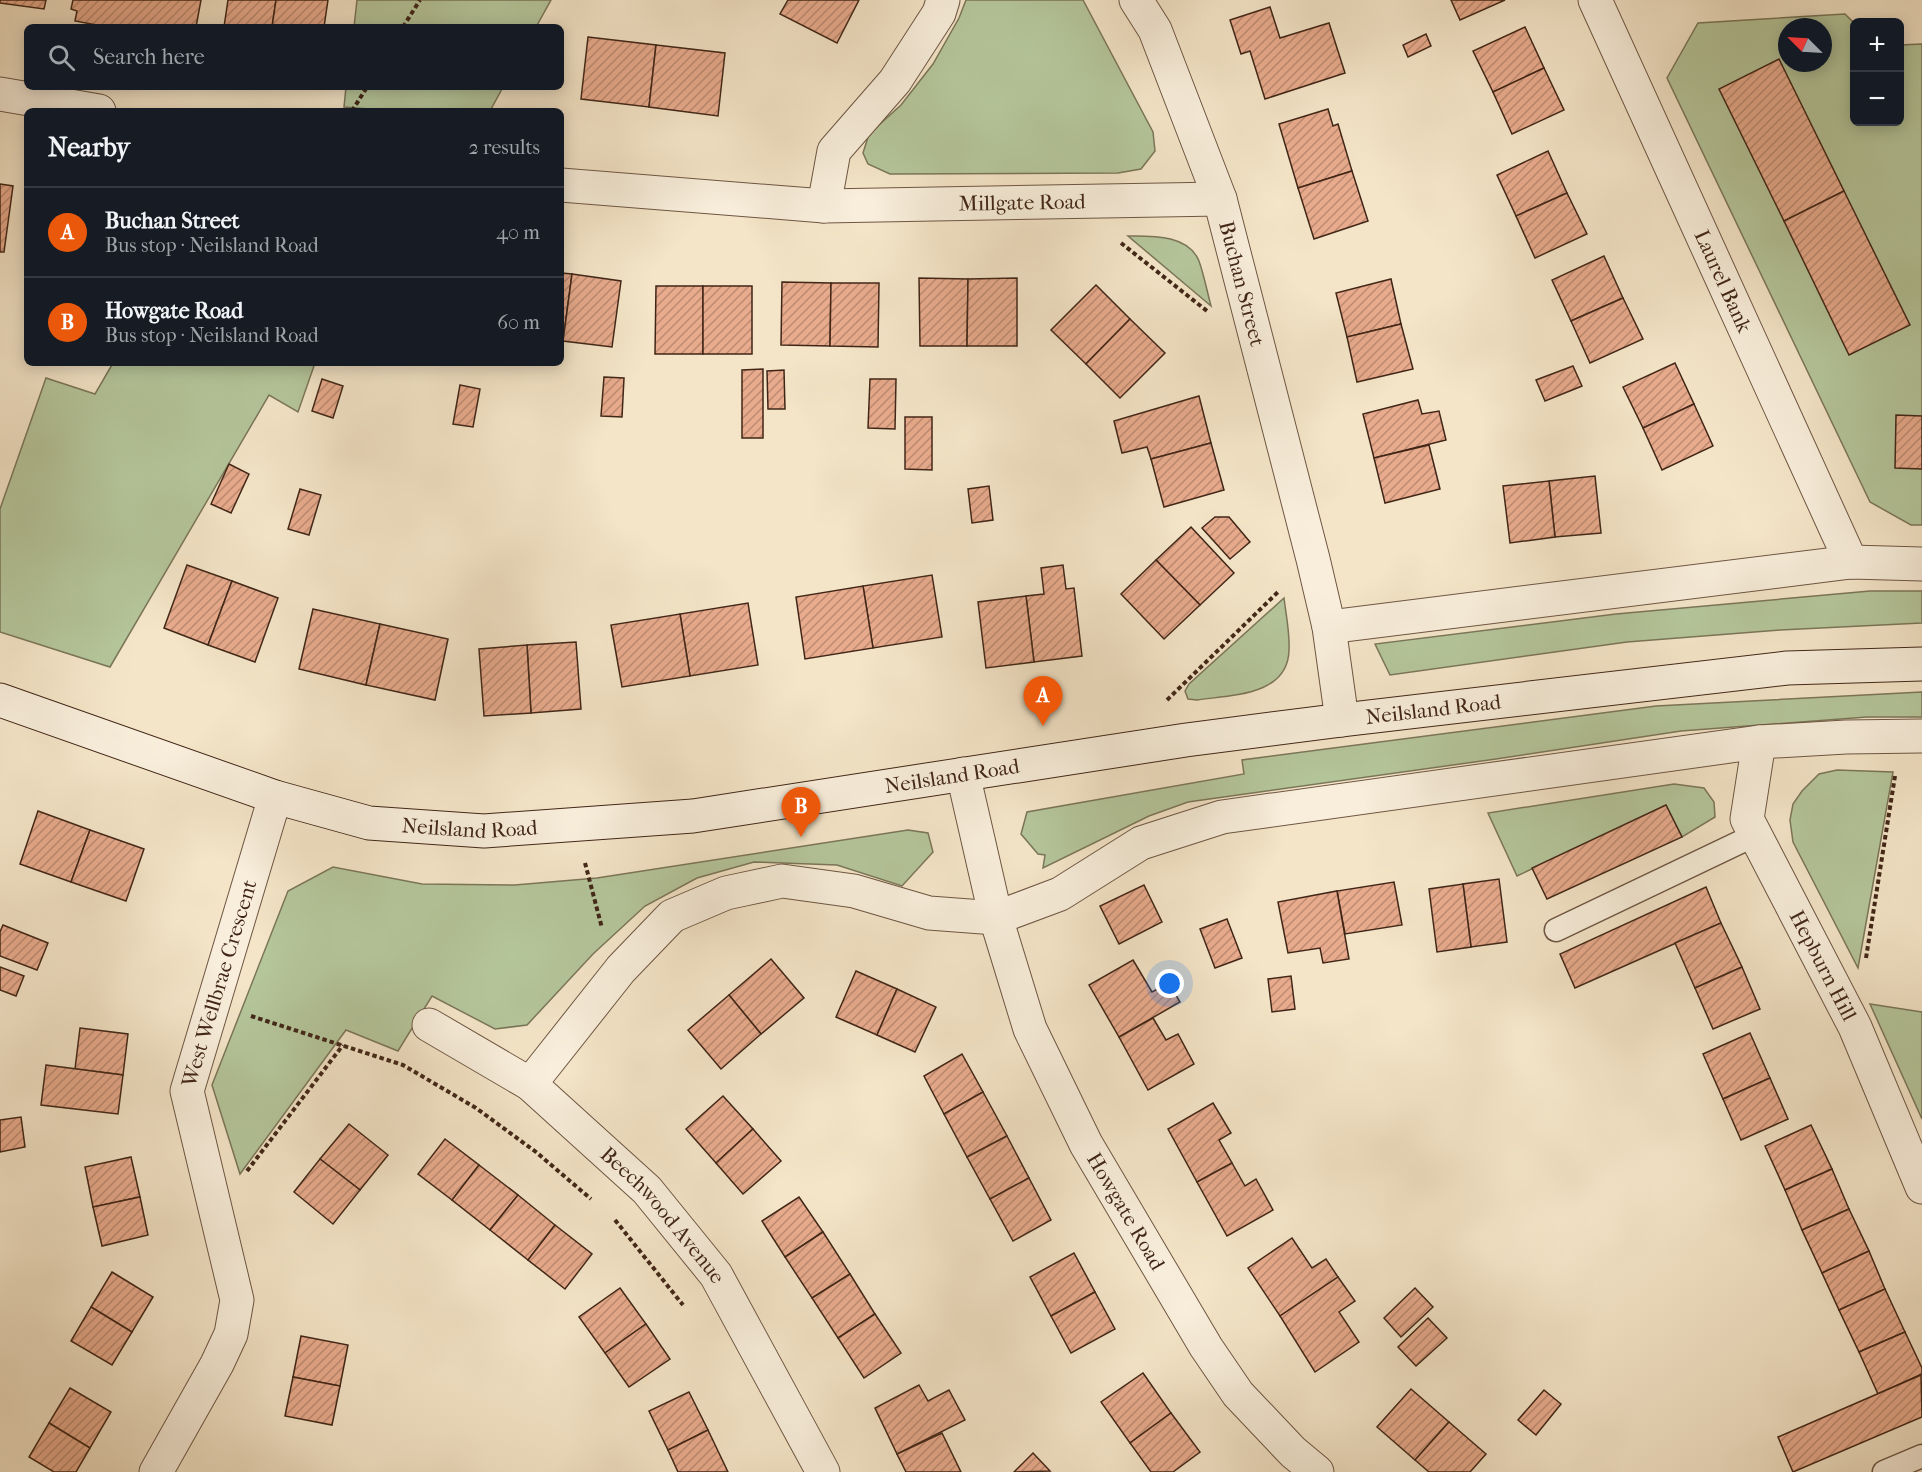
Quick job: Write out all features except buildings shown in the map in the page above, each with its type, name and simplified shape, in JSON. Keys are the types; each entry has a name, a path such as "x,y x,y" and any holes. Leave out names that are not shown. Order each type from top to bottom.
{"street":[{"path":"824,206 834,151 895,81 939,14 943,0"},
{"name":"Buchan Street","path":"1136,0 1155,30 1220,199 1329,627 1342,720"},
{"name":"Laurel Bank","path":"1595,0 1851,562"},
{"path":"0,94 82,108"},
{"name":"Millgate Road","path":"564,185 824,206 1220,199"},
{"path":"1329,627 1851,562 1922,564"},
{"name":"Neilsland Road","path":"0,700 275,797 369,823 484,831 693,816 1186,740 1787,668 1922,664"},
{"path":"530,1084 615,977 672,916 726,893 782,881 854,891 929,913 996,918 1060,894 1142,843 1222,817 1759,742 1912,736"},
{"name":"Hepburn Hill","path":"1759,742 1747,819 1855,1027 1922,1187"},
{"name":"Howgate Road","path":"963,774 996,918 1030,1029 1086,1144 1206,1347 1238,1394 1293,1452 1317,1472"},
{"name":"West Wellbrae Crescent","path":"156,1472 218,1364 231,1334 237,1300 187,1091 275,797"},
{"name":"Beechwood Avenue","path":"429,1025 530,1084 647,1190 716,1275 823,1472"}],"lane":[{"path":"1556,930 1755,835"},
{"path":"1884,1472 1922,1456"}],"path":[{"path":"405,24 420,0"},
{"path":"354,108 365,90"},
{"path":"1068,202 1259,352"},
{"path":"1167,700 1313,559"},
{"path":"1855,1027 1912,736"},
{"path":"575,825 615,977"},
{"path":"213,1004 403,1065 476,1108 536,1152 595,1202"},
{"path":"216,1212 343,1045"},
{"path":"612,1216 686,1308"}],"green space":[{"path":"357,0 551,0 538,24 354,24"},
{"path":"966,0 1083,0 1153,132 1155,151 1141,169 1118,173 890,174 868,164 863,153 869,134 901,105 933,64 959,18"},
{"path":"1845,14 1850,19 1850,126 1904,126 1904,45 1922,44 1922,525 1911,525 1870,502 1667,78 1698,23 1778,18 1778,72 1832,72 1832,18 1780,18"},
{"path":"346,90 501,90 492,108 344,107"},
{"path":"1128,236 1168,238 1178,241 1194,252 1199,261 1211,306"},
{"path":"111,366 314,366 298,412 269,395 110,667 0,632 0,509 46,378 95,394"},
{"path":"1870,591 1922,591 1922,623 1780,630 1627,642 1390,675 1375,644 1616,614"},
{"path":"1284,598 1289,650 1286,665 1279,677 1268,685 1241,694 1197,700 1188,699 1185,691 1189,684"},
{"path":"1922,692 1922,717 1867,717 1681,731 1188,802 1149,816 1043,868 1045,855 1038,854 1021,834 1027,812 1244,774 1242,760 1656,706"},
{"path":"1837,770 1893,772 1858,968 1793,842 1790,820 1793,804 1802,791 1819,774"},
{"path":"1674,784 1704,788 1714,802 1715,817 1682,837 1666,805 1517,876 1488,813"},
{"path":"908,830 928,833 933,852 902,886 837,865 754,862 697,878 645,906 593,954 527,1025 495,1029 432,996 398,1051 346,1030 240,1174 212,1085 288,891 333,867 422,884 515,885 597,878"},
{"path":"1870,1004 1922,1012 1922,1119"}],"place":[{"name":"Buchan Street","path":"1043,726"},
{"name":"Howgate Road","path":"801,837"}]}
